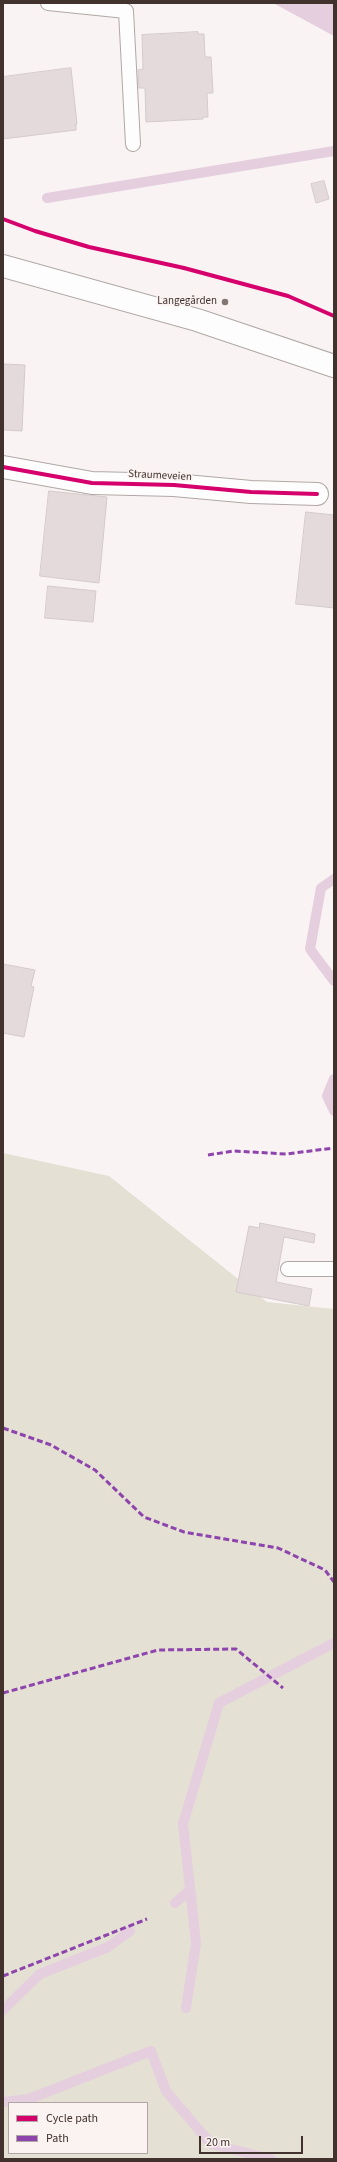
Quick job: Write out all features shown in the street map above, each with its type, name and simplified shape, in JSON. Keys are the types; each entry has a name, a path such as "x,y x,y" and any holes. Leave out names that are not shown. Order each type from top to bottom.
{"main road":[{"path":"3,266 197,320 334,366"},
{"name":"Straumeveien","path":"3,467 49,477 92,483 174,485 250,492 317,494"}],"lane":[{"path":"48,3 126,11 133,144"},
{"path":"288,1269 334,1269"}],"shaded area":[{"path":"273,3 334,3 334,36"},
{"path":"3,1153 109,1176 267,1302 334,1309 334,2159 3,2159"}],"building":[{"path":"198,32 198,34 204,34 205,57 211,57 213,93 207,93 208,117 203,117 203,119 146,122 145,88 139,88 138,70 143,69 142,35"},
{"path":"71,68 77,124 76,130 3,139 3,77"},
{"path":"324,181 329,199 316,203 311,184"},
{"path":"3,364 25,365 22,431 3,430"},
{"path":"49,491 107,497 99,583 40,576"},
{"path":"306,512 334,515 334,608 296,604"},
{"path":"48,586 96,591 93,622 45,618"},
{"path":"3,964 35,970 31,986 34,987 24,1037 3,1033"},
{"path":"260,1223 315,1234 314,1243 284,1237 276,1282 312,1289 309,1306 236,1292 249,1226 259,1228"}],"waterway":[{"path":"47,198 334,151"},
{"path":"334,879 321,888 310,949 334,981"},
{"path":"334,1079 327,1096 334,1111"},
{"path":"186,2008 196,1943 183,1824 219,1703 334,1643"},
{"path":"175,1903 190,1890"},
{"path":"3,2010 40,1974 108,1947 130,1931"},
{"path":"3,2102 29,2099 151,2051 166,2091 211,2144 271,2159"}],"marked path":[{"path":"208,1155 234,1151 286,1154 334,1148"},
{"path":"3,1428 51,1445 95,1470 144,1517 184,1532 278,1548 325,1570 334,1582"},
{"path":"3,1693 158,1650 236,1649 283,1688"},
{"path":"3,1976 147,1919"}],"cycle path":[{"path":"3,219 35,231 89,247 184,268 288,296 334,316"},
{"path":"3,467 92,483 174,485 251,492 317,494"}],"place":[{"name":"Langegården","path":"225,302"}]}
